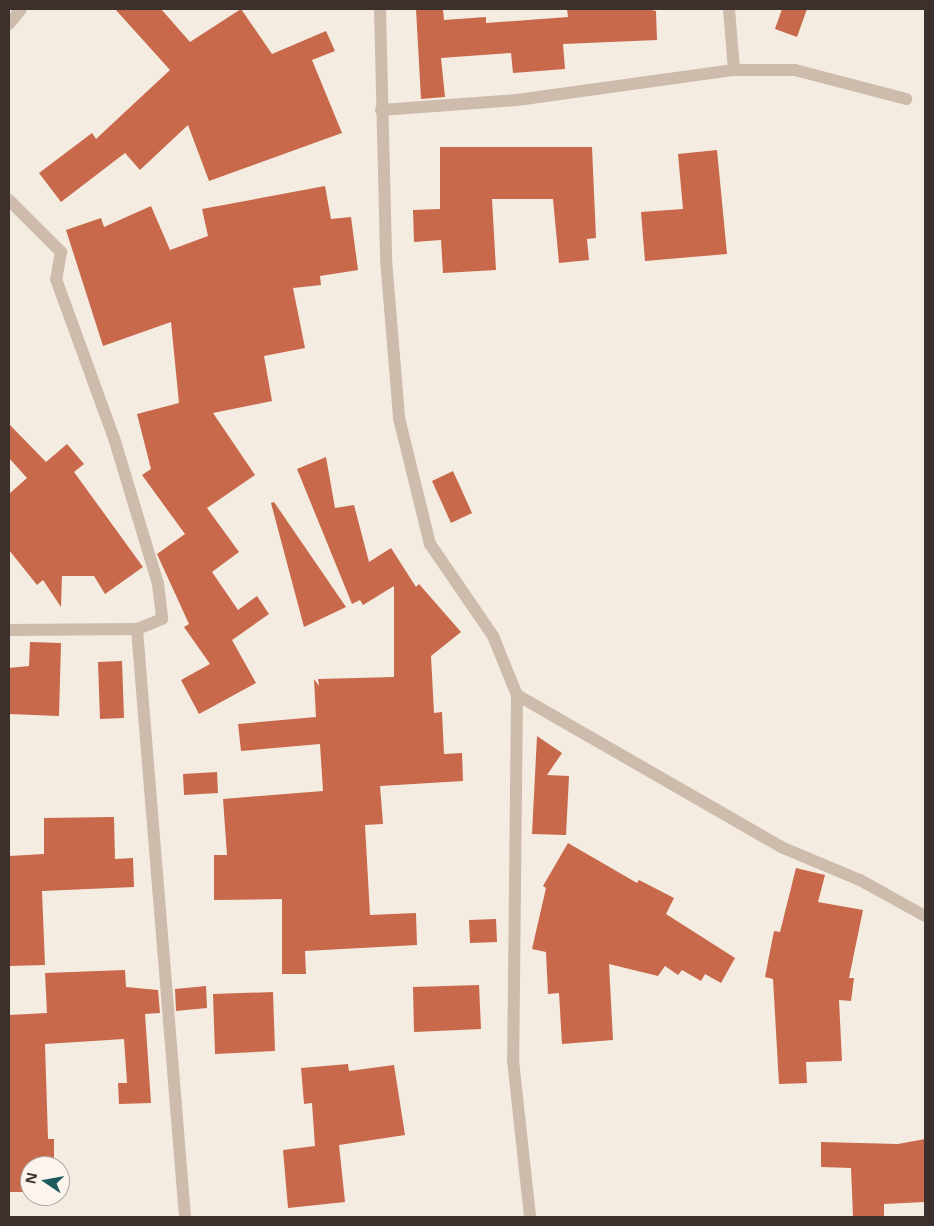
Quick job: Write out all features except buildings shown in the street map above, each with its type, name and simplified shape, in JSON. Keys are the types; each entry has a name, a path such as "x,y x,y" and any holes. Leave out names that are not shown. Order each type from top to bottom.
{"street":[{"path":"9,24 22,9"},
{"path":"380,9 386,259 399,418 430,544 493,636 517,695 513,1060 530,1217"},
{"path":"728,9 734,70"},
{"path":"381,110 517,100 734,70 795,70 906,99"},
{"path":"9,200 61,252 56,279 114,438 158,584 162,619 137,629 9,630"},
{"path":"137,629 185,1217"},
{"path":"517,695 781,847 860,880 925,916"}]}
